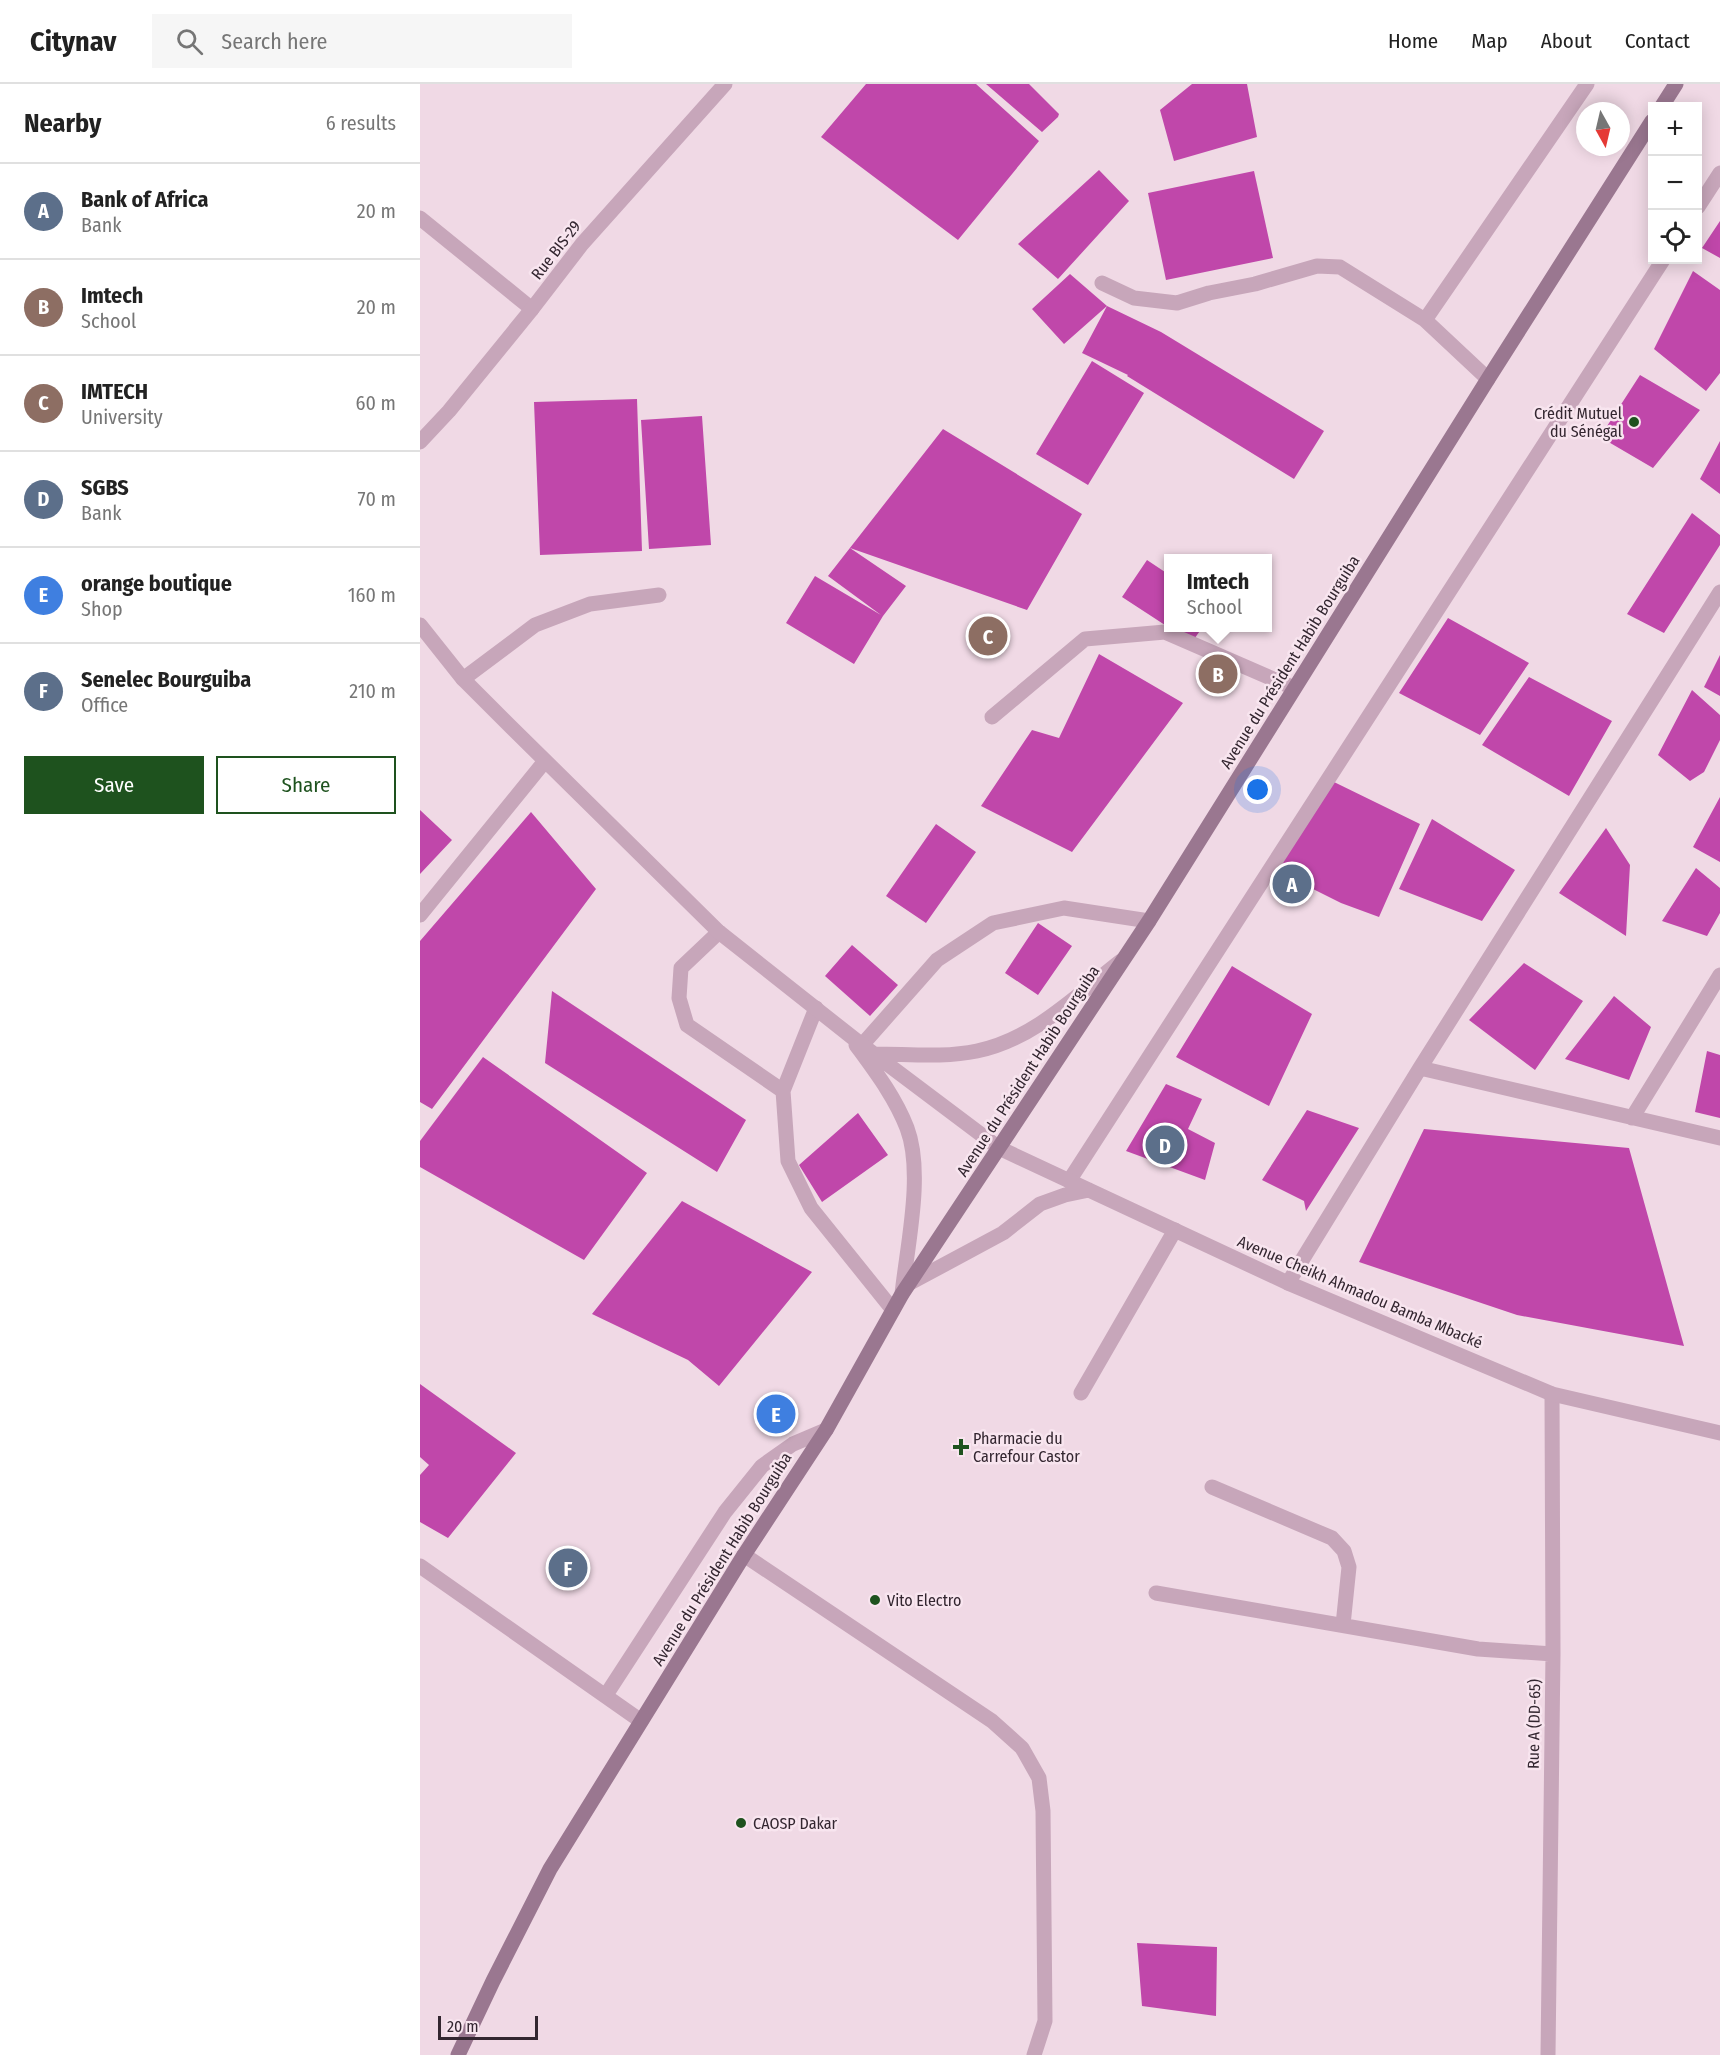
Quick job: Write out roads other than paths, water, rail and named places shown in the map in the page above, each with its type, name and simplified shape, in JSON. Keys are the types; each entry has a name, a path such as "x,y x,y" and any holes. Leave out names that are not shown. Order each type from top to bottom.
{"main road":[{"path":"1665,102 1676,84"},
{"name":"Avenue du Président Habib Bourguiba","path":"458,2055 550,1869 744,1555 826,1430 906,1288 1149,921 1488,379 1648,129"}],"street":[{"name":"Rue BIS-29","path":"420,442 449,411 582,244 725,84"},
{"path":"1425,320 1587,84"},
{"path":"1702,201 1720,173"},
{"path":"420,218 532,309"},
{"path":"1069,1180 1660,264"},
{"path":"1102,283 1134,298 1177,303 1317,266 1340,267 1425,320 1488,379"},
{"path":"1288,1283 1420,1068 1720,592"},
{"path":"464,679 535,625 590,604 659,595"},
{"name":"Avenue Cheikh Ahmadou Bamba Mbacké","path":"420,626 464,679 719,932 999,1148 1288,1283 1552,1394 1720,1433"},
{"path":"992,717 1085,639 1165,632 1294,688"},
{"path":"420,915 545,761"},
{"path":"869,1049 937,960 993,923 1064,908 1149,921"},
{"path":"719,932 681,968 679,998 687,1025 783,1091"},
{"path":"869,1049 931,1055 976,1051 1011,1039 1041,1024 1125,957"},
{"path":"1632,1118 1720,975"},
{"path":"816,1008 783,1091 788,1161 812,1208 893,1310"},
{"path":"847,1033 897,1105 908,1130 915,1164 906,1288"},
{"path":"1420,1068 1720,1138"},
{"path":"906,1288 1003,1233 1041,1204 1065,1195 1089,1190"},
{"path":"1081,1394 1175,1230"},
{"name":"Rue A (DD-65)","path":"1548,2055 1552,1394"},
{"path":"606,1695 725,1512 762,1466 794,1444 826,1430"},
{"path":"1212,1487 1332,1538 1338,1544 1344,1551 1349,1567 1343,1625"},
{"path":"744,1555 992,1721 1022,1748 1040,1778 1043,1811 1045,2021 1034,2055"},
{"path":"420,1566 641,1721"},
{"path":"1156,1593 1478,1649 1552,1654"}],"place":[{"name":"Crédit Mutuel du Sénégal","path":"1634,422"},
{"name":"IMTECH","path":"988,636"},
{"name":"Imtech","path":"1218,674"},
{"name":"Bank of Africa","path":"1292,884"},
{"name":"SGBS","path":"1165,1145"},
{"name":"orange boutique","path":"776,1414"},
{"name":"Pharmacie du Carrefour Castor","path":"961,1447"},
{"name":"Senelec Bourguiba","path":"568,1568"},
{"name":"Vito Electro","path":"875,1600"},
{"name":"CAOSP Dakar","path":"741,1823"}]}
